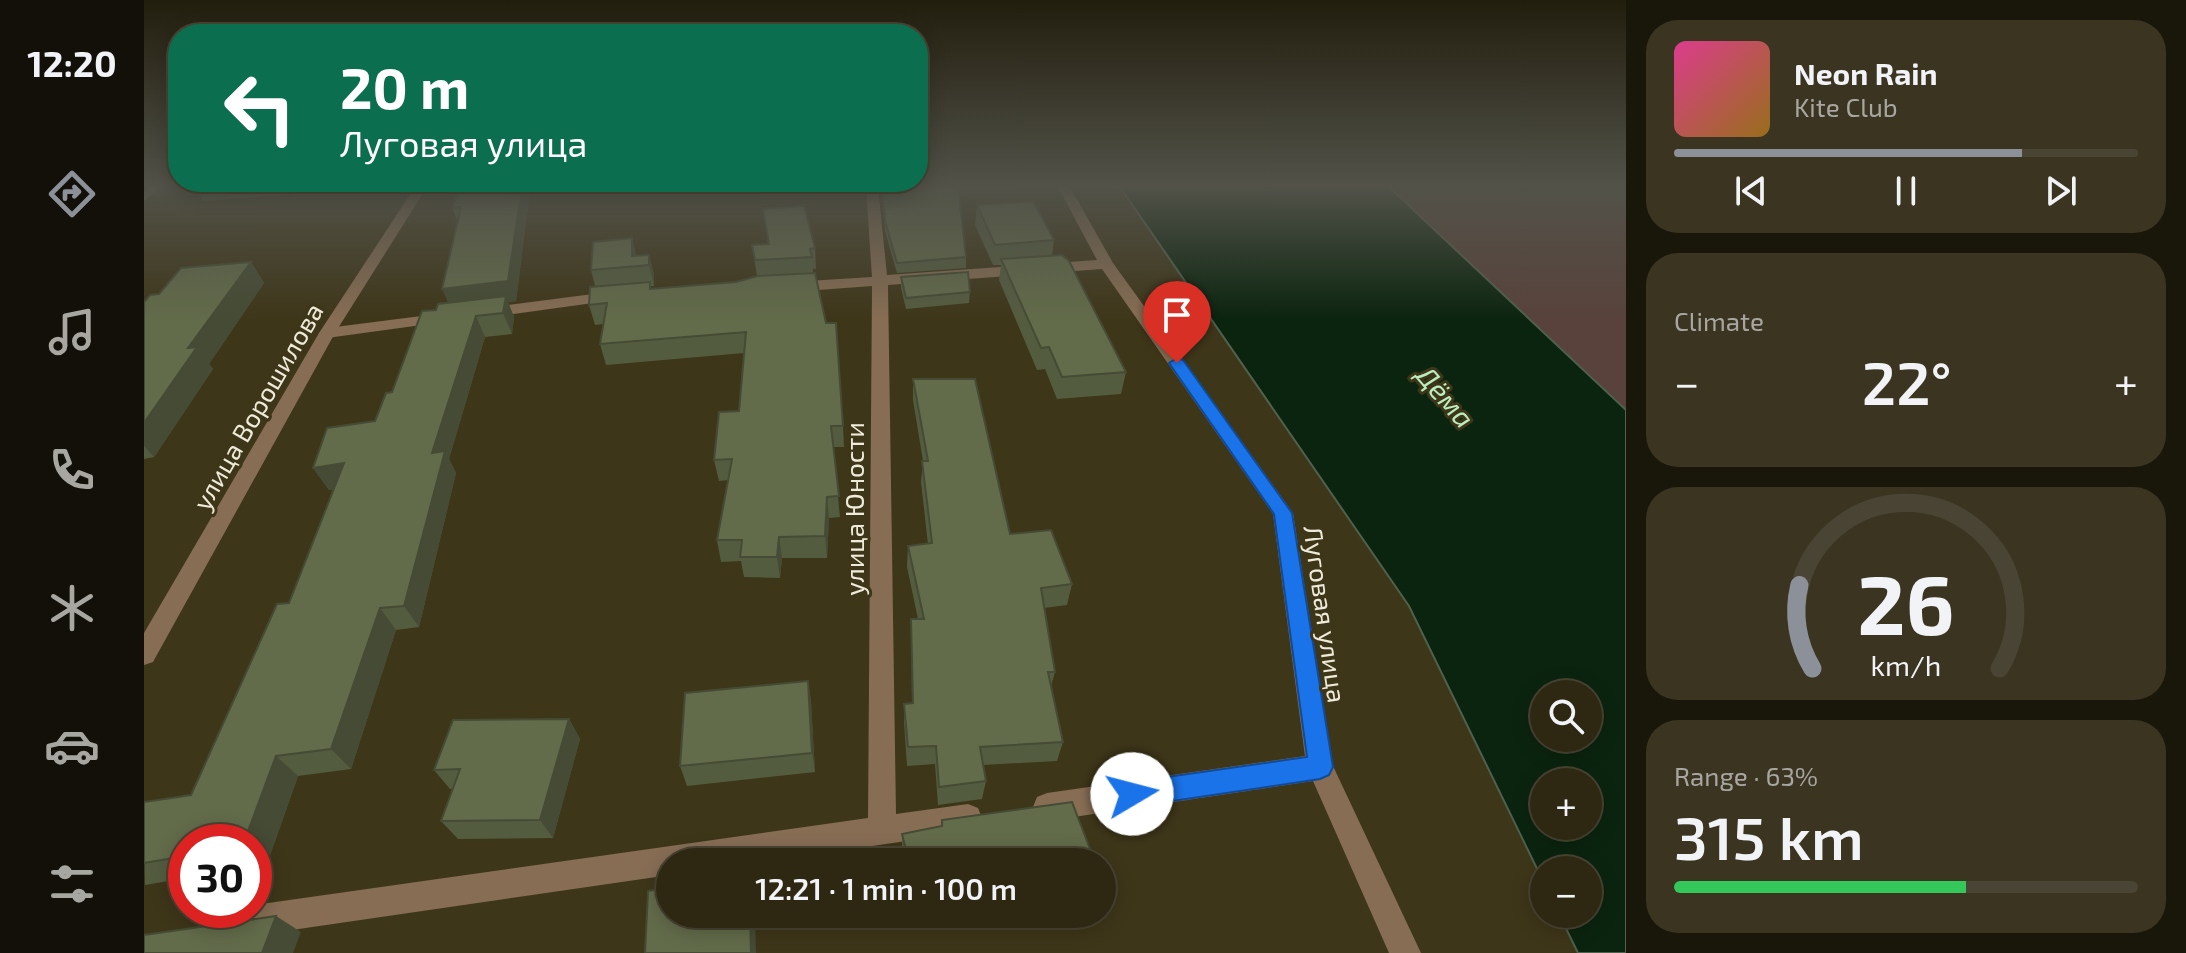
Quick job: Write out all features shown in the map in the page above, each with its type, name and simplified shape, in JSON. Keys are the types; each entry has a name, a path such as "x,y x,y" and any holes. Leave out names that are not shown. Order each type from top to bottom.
{"street":[{"name":"улица Ворошилова","path":"144,655 327,333 392,231"},
{"name":"улица Юности","path":"876,231 880,282 882,831"},
{"name":"Луговая улица","path":"1088,231 1106,264 1283,513 1320,767 1405,953"},
{"path":"772,288 1106,264"},
{"path":"327,333 633,295"},
{"path":"1023,810 1320,767"},
{"path":"272,918 992,815"}],"shaded area":[{"path":"1436,231 1626,231 1626,410"}],"water":[{"name":"Дёма","path":"1151,231 1436,231 1626,410 1626,953 1578,953 1566,928 1602,928 1602,856 1531,856 1409,606"}],"building":[{"path":"455,231 515,231 508,281 442,289"},
{"path":"767,231 811,231 815,248 810,249 812,257 755,260 752,245 769,244"},
{"path":"888,231 963,231 966,257 897,263"},
{"path":"989,231 1049,231 1054,240 995,245"},
{"path":"632,238 632,256 649,255 649,265 591,270 593,242"},
{"path":"1062,255 1069,261 1126,372 1062,377 1049,347 1041,348 1001,259"},
{"path":"251,262 188,348 197,347 144,423 144,302 150,295 159,294 181,268"},
{"path":"968,272 970,292 906,298 901,277"},
{"path":"815,273 826,323 836,323 843,426 831,426 839,496 827,497 825,536 779,537 777,557 740,557 742,540 717,540 732,459 714,460 719,412 739,411 746,332 600,344 607,303 589,305 590,287 650,282 650,289 736,282 758,276"},
{"path":"506,296 503,313 476,316 432,453 445,451 404,606 380,608 331,749 276,756 251,824 168,824 168,859 144,863 144,802 191,795 277,604 289,603 344,463 313,468 327,428 375,421 386,393 392,392 422,311 436,310 438,304"},
{"path":"913,379 975,379 1010,534 1051,530 1072,584 1041,588 1055,672 1048,672 1063,742 980,747 986,781 939,787 936,746 908,747 904,704 913,703 911,619 924,619 908,546 932,543 922,461 928,461"},
{"path":"808,681 812,753 680,766 685,693"},
{"path":"569,719 540,820 441,821 460,769 434,770 453,720"},
{"path":"1072,802 1090,848 906,848 902,834 942,826 942,820"},
{"path":"656,890 656,928 750,928 751,953 645,953 648,891"},
{"path":"193,928 271,928 262,953 144,953 144,935"}],"route":[{"path":"1132,794 1320,767 1283,513 1177,363"}]}
